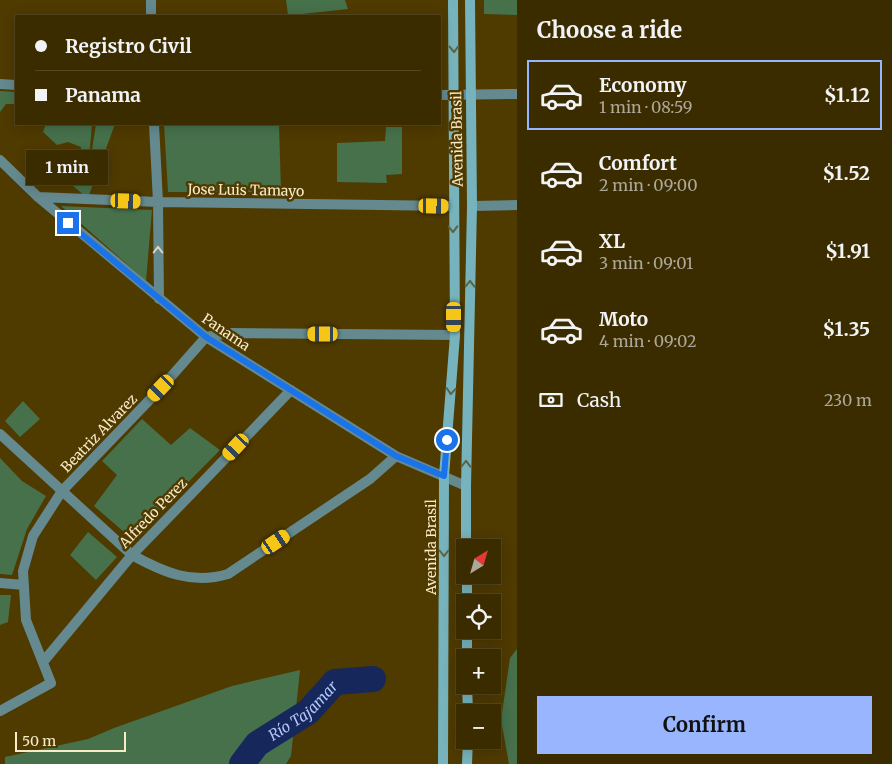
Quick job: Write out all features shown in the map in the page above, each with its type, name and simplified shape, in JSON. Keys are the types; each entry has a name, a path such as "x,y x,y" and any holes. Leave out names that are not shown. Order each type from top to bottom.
{"street":[{"path":"151,0 151,15"},
{"name":"Avenida Brasil","path":"443,764 444,476 455,335 453,0"},
{"name":"Avenida Brasil","path":"466,539 472,206 470,0"},
{"path":"0,84 15,85"},
{"path":"441,95 470,93 517,94"},
{"path":"154,125 158,202 158,299"},
{"name":"Panama","path":"0,160 38,197 158,299 206,337 396,456 466,486"},
{"name":"Jose Luis Tamayo","path":"38,197 158,202 453,206"},
{"path":"472,206 517,205"},
{"path":"206,337 229,333 455,335"},
{"name":"Beatriz Alvarez","path":"0,711 51,683 26,620 23,571 33,536 62,491 161,388 206,337"},
{"name":"Alfredo Perez","path":"43,662 132,554 291,390"},
{"path":"0,434 132,554 156,568 188,578 215,578 228,574 370,479 396,456"},
{"path":"0,583 24,585"},
{"path":"467,764 468,749"}],"green space":[{"path":"286,0 345,0 348,9 302,15 288,15"},
{"path":"484,0 517,0 517,15 484,14"},
{"path":"0,91 15,92 15,104 6,104 0,112"},
{"path":"46,125 92,125 87,182 96,125 115,125 89,195 85,196 66,180 80,161 81,147 68,142 57,145 43,132"},
{"path":"164,125 279,125 281,192 168,192"},
{"path":"386,127 402,127 402,174 386,175 387,183 337,182 337,143 385,141"},
{"path":"61,206 152,210 146,281"},
{"path":"23,401 40,419 20,437 5,421"},
{"path":"142,419 171,445 190,428 220,450 132,539 94,506 117,475 102,461"},
{"path":"0,458 22,481 46,496 27,529 12,575 0,574"},
{"path":"88,532 117,557 96,580 70,555"},
{"path":"0,595 11,595 8,622 0,625"},
{"path":"517,649 517,764 509,764 501,720 510,658"},
{"path":"300,670 291,756 286,764 5,764 5,757 88,739 232,686"}],"waterway":[{"name":"Río Tajamar","path":"242,764 257,744 308,712 335,682 373,679"}],"route":[{"path":"68,223 206,337 396,456 444,476 447,440"}]}
